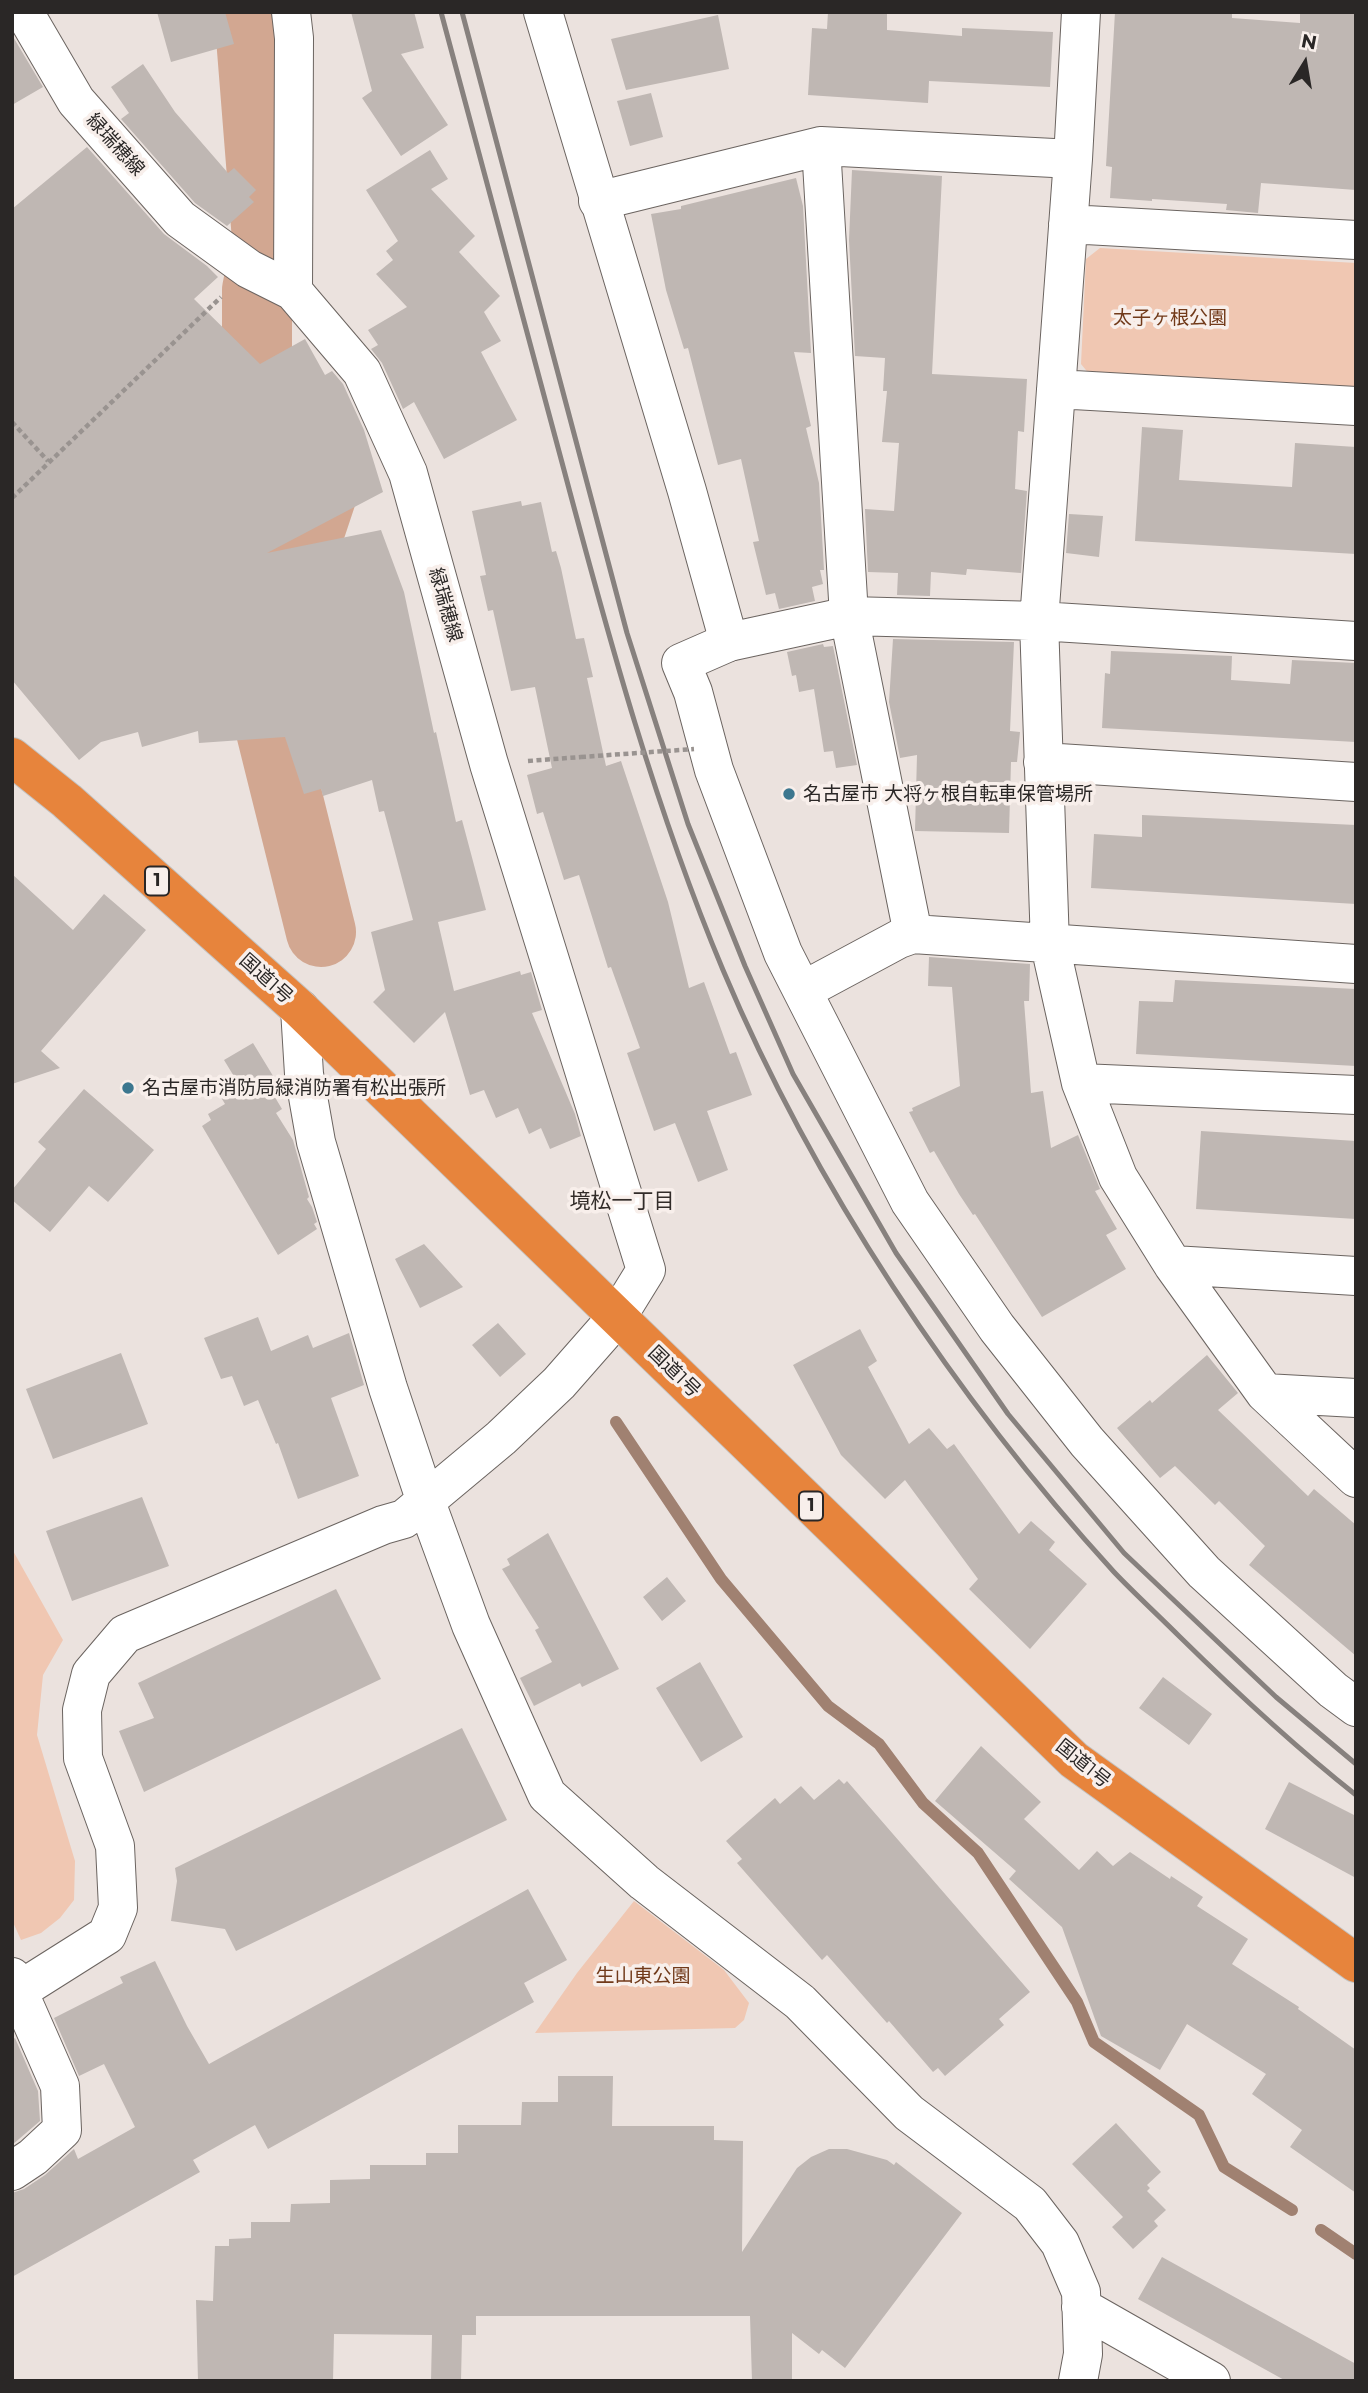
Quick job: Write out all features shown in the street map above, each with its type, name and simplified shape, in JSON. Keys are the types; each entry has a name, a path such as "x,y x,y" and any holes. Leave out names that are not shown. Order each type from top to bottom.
{"highway":[{"name":"国道1号","path":"12,757 67,801 300,1009 1074,1760 1356,1962"}],"street":[{"name":"緑瑞穂線","path":"14,1988 107,1935 118,1908 115,1846 83,1758 82,1710 91,1674 125,1634 383,1525 404,1519 501,1438 559,1384 617,1317 646,1270 489,764 408,473 362,372 266,278 180,219 76,101 24,12"},
{"path":"266,278 293,38 291,12"},
{"path":"543,12 730,642"},
{"path":"1081,12 1073,159 1039,621 1050,945 1081,1083 1118,1177 1173,1265 1265,1393 1356,1478"},
{"path":"598,201 821,146 1073,159"},
{"path":"821,146 849,616 913,934"},
{"path":"1068,224 1356,240"},
{"path":"1056,389 1356,406"},
{"path":"1356,641 1039,621 849,616 730,642 681,663 715,770 783,953 910,1202 997,1328 1087,1443 1204,1572 1356,1707"},
{"path":"1043,762 1356,782"},
{"path":"804,990 913,934 1356,964"},
{"path":"300,1009 304,1074 316,1142 388,1388 471,1625 547,1795 644,1882 800,2002 909,2113 1030,2204 1060,2243 1081,2292 1083,2354 1078,2381"},
{"path":"1081,1083 1356,1095"},
{"path":"1173,1265 1356,1276"},
{"path":"1265,1393 1356,1398"},
{"path":"12,2171 33,2157 61,2130 60,2086 14,1988"},
{"path":"1082,2307 1211,2381"}],"path":[{"path":"12,498 48,461 266,278"},
{"path":"12,422 48,461"},
{"path":"489,764 694,749"}],"green space":[{"name":"太子ヶ根公園","path":"1100,248 1356,263 1356,395 1094,380 1081,364 1086,259"},
{"path":"12,1549 63,1640 43,1675 37,1735 75,1861 74,1900 60,1918 41,1933 21,1940 12,1920"},
{"name":"生山東公園","path":"634,1901 724,1970 749,2003 744,2020 735,2028 535,2033 577,1973"}],"building":[{"path":"157,12 225,12 234,44 171,62"},
{"path":"351,12 414,12 424,48 401,54 448,125 401,156 362,98 372,91"},
{"path":"828,12 887,12 887,30 962,36 962,28 1053,32 1050,87 929,81 928,103 808,95 812,28 827,29"},
{"path":"1115,12 1232,12 1232,18 1300,23 1300,12 1356,14 1356,190 1261,183 1258,213 1226,210 1227,204 1110,198 1112,167 1106,166"},
{"path":"718,15 729,69 626,90 611,39"},
{"path":"12,35 43,87 12,105"},
{"path":"143,64 175,112 228,173 234,168 256,190 249,197 254,202 227,226 195,203 121,119 129,113 111,87"},
{"path":"651,93 663,137 630,146 617,101"},
{"path":"87,147 164,234 218,277 194,299 260,364 305,339 325,375 332,371 343,384 364,430 383,492 267,553 381,530 404,592 456,822 462,820 486,910 438,922 454,991 520,971 521,975 531,972 542,1010 532,1013 575,1114 581,1136 550,1149 541,1128 529,1134 518,1108 496,1118 484,1090 470,1095 445,1012 414,1043 373,1002 385,990 371,932 413,920 384,811 379,812 372,780 323,796 321,789 304,794 285,737 199,743 198,731 142,747 138,732 101,742 79,760 12,680 12,209"},
{"path":"430,150 448,179 431,189 475,236 459,252 500,296 484,312 501,341 481,352 517,420 444,459 414,402 403,409 382,363 371,349 378,345 368,330 407,307 376,274 393,260 386,251 398,241 366,190"},
{"path":"852,170 942,176 932,374 1027,379 1024,432 1018,431 1015,489 1027,491 1021,573 967,569 966,575 931,572 930,596 897,595 898,573 868,572 865,509 894,511 899,443 882,442 887,391 883,391 885,358 855,356 849,240"},
{"path":"796,178 803,206 811,353 794,352 811,426 806,428 819,483 824,570 820,570 823,584 812,587 815,601 779,609 775,593 766,595 753,542 759,541 741,459 718,465 688,348 684,349 666,290 651,214 681,209 681,206"},
{"path":"1142,427 1183,430 1179,480 1292,487 1295,443 1356,447 1356,554 1135,541"},
{"path":"521,501 522,506 541,502 552,552 556,551 561,568 576,639 584,638 593,677 587,678 606,766 621,761 668,902 689,988 704,982 730,1054 736,1052 752,1095 707,1111 728,1170 698,1182 675,1123 654,1131 627,1053 640,1048 611,967 608,968 579,875 564,880 543,812 537,814 527,775 552,768 535,687 511,691 493,610 488,611 480,576 486,575 472,511"},
{"path":"1069,514 1103,516 1099,557 1066,553"},
{"path":"893,639 1014,642 1010,731 1020,732 1017,762 1011,762 1009,833 915,831 917,755 900,758 889,702"},
{"path":"823,644 824,647 833,646 857,765 836,768 833,751 824,752 814,689 799,692 796,675 792,676 787,652"},
{"path":"1111,651 1232,656 1231,680 1290,684 1292,660 1356,663 1356,742 1102,728 1105,673 1110,674"},
{"path":"1142,815 1356,825 1356,904 1091,888 1094,834 1142,837"},
{"path":"12,874 73,930 104,894 146,930 41,1051 60,1068 12,1084"},
{"path":"929,957 1030,964 1029,1001 1024,1001 1031,1093 1043,1091 1051,1148 1078,1135 1100,1189 1095,1191 1117,1229 1106,1235 1126,1269 1042,1317 959,1194 934,1151 930,1153 909,1112 913,1111 912,1108 960,1086 952,987 928,986"},
{"path":"1175,980 1356,989 1356,1066 1136,1054 1139,1001 1173,1002"},
{"path":"253,1043 281,1089 273,1094 282,1109 276,1113 293,1140 309,1197 307,1199 317,1222 314,1224 317,1229 278,1255 202,1126 211,1120 208,1114 225,1104 216,1089 235,1078 224,1060"},
{"name":"名古屋市消防局緑消防署有松出張所","path":"84,1089 154,1150 108,1202 89,1186 50,1232 12,1200 12,1190 46,1149 38,1142"},
{"path":"1201,1131 1356,1141 1356,1219 1196,1209"},
{"path":"424,1244 463,1287 420,1308 395,1259"},
{"path":"258,1317 271,1351 308,1335 313,1348 349,1333 364,1385 331,1398 359,1476 298,1499 278,1443 276,1444 258,1400 244,1406 232,1376 221,1379 204,1338"},
{"path":"498,1323 526,1354 500,1377 472,1345"},
{"path":"860,1329 877,1361 868,1367 909,1444 929,1428 947,1449 954,1444 1019,1534 1031,1521 1055,1542 1049,1550 1087,1584 1030,1649 969,1589 978,1579 905,1480 885,1499 841,1455 793,1365"},
{"path":"121,1353 148,1424 53,1459 26,1389"},
{"path":"1207,1355 1238,1393 1218,1410 1308,1496 1314,1489 1356,1525 1356,1656 1249,1565 1265,1546 1219,1501 1215,1505 1175,1466 1160,1478 1117,1428 1150,1400 1152,1403"},
{"path":"142,1497 169,1566 72,1601 46,1531"},
{"path":"548,1533 619,1669 582,1687 580,1683 534,1706 520,1678 552,1662 535,1630 539,1628 502,1569 510,1565 507,1559"},
{"path":"667,1577 686,1601 662,1621 643,1597"},
{"path":"336,1589 381,1679 144,1792 119,1731 154,1718 138,1683"},
{"path":"700,1662 743,1737 701,1762 656,1688"},
{"path":"1163,1677 1212,1714 1189,1745 1139,1708"},
{"path":"462,1728 507,1820 236,1951 225,1929 171,1921 177,1881 175,1868"},
{"path":"981,1746 1041,1802 1024,1819 1079,1870 1097,1851 1113,1866 1130,1852 1170,1879 1171,1876 1203,1897 1197,1906 1248,1939 1232,1964 1299,2007 1298,2009 1356,2050 1356,2193 1290,2147 1302,2130 1252,2094 1266,2074 1187,2024 1160,2070 1101,2036 1062,1927 1009,1879 1016,1871 935,1801"},
{"path":"839,1779 844,1784 847,1781 1030,1992 999,2019 1004,2025 945,2076 938,2068 933,2072 827,1955 822,1960 737,1863 742,1859 726,1841 775,1798 780,1804 801,1786 814,1800"},
{"path":"1289,1782 1356,1816 1356,1878 1265,1829"},
{"path":"528,1889 567,1960 524,1983 534,2002 268,2149 255,2125 193,2160 200,2172 12,2277 12,2193 24,2189 45,2175 74,2149 78,2159 135,2127 104,2064 79,2076 54,2018 123,1983 120,1977 155,1961 209,2064"},
{"path":"15,2038 38,2091 40,2121 12,2145 12,2040"},
{"path":"558,2076 613,2076 612,2126 714,2126 714,2140 743,2141 742,2252 797,2168 811,2157 829,2149 847,2149 887,2160 894,2165 896,2162 962,2213 845,2368 822,2350 819,2354 792,2333 792,2381 752,2381 750,2316 476,2316 476,2335 462,2335 461,2381 431,2381 432,2335 334,2334 333,2381 198,2381 196,2300 213,2301 215,2246 229,2246 229,2239 251,2238 251,2222 290,2222 291,2204 330,2203 330,2180 370,2179 370,2165 426,2165 426,2153 458,2153 458,2125 521,2125 522,2102 558,2102"},
{"path":"1116,2123 1161,2172 1147,2185 1150,2188 1147,2191 1166,2210 1154,2221 1158,2226 1133,2249 1112,2227 1123,2217 1072,2164"},
{"path":"1162,2257 1356,2364 1356,2381 1286,2381 1138,2299"}],"waterway":[{"path":"249,12 267,239 257,290 257,372 323,491 259,683 321,932"},
{"path":"616,1422 721,1579 828,1706 879,1744 923,1803 978,1853 1077,2002 1094,2042 1199,2115 1224,2167 1292,2210"},
{"path":"1321,2230 1356,2254"}],"railway":[{"path":"441,12 598,597 635,723 698,909 759,1051 800,1131 893,1287 999,1435 1056,1505 1114,1572 1201,1658 1288,1738 1356,1795"},
{"path":"462,12 627,633 688,824 745,966 793,1074 896,1253 1008,1414 1124,1553 1276,1697 1356,1764"}],"place":[{"name":"名古屋市 大将ヶ根自転車保管場所","path":"789,794"},
{"name":"名古屋市消防局緑消防署有松出張所","path":"128,1088"}],"district":[{"name":"境松一丁目","path":"622,1202"}]}
